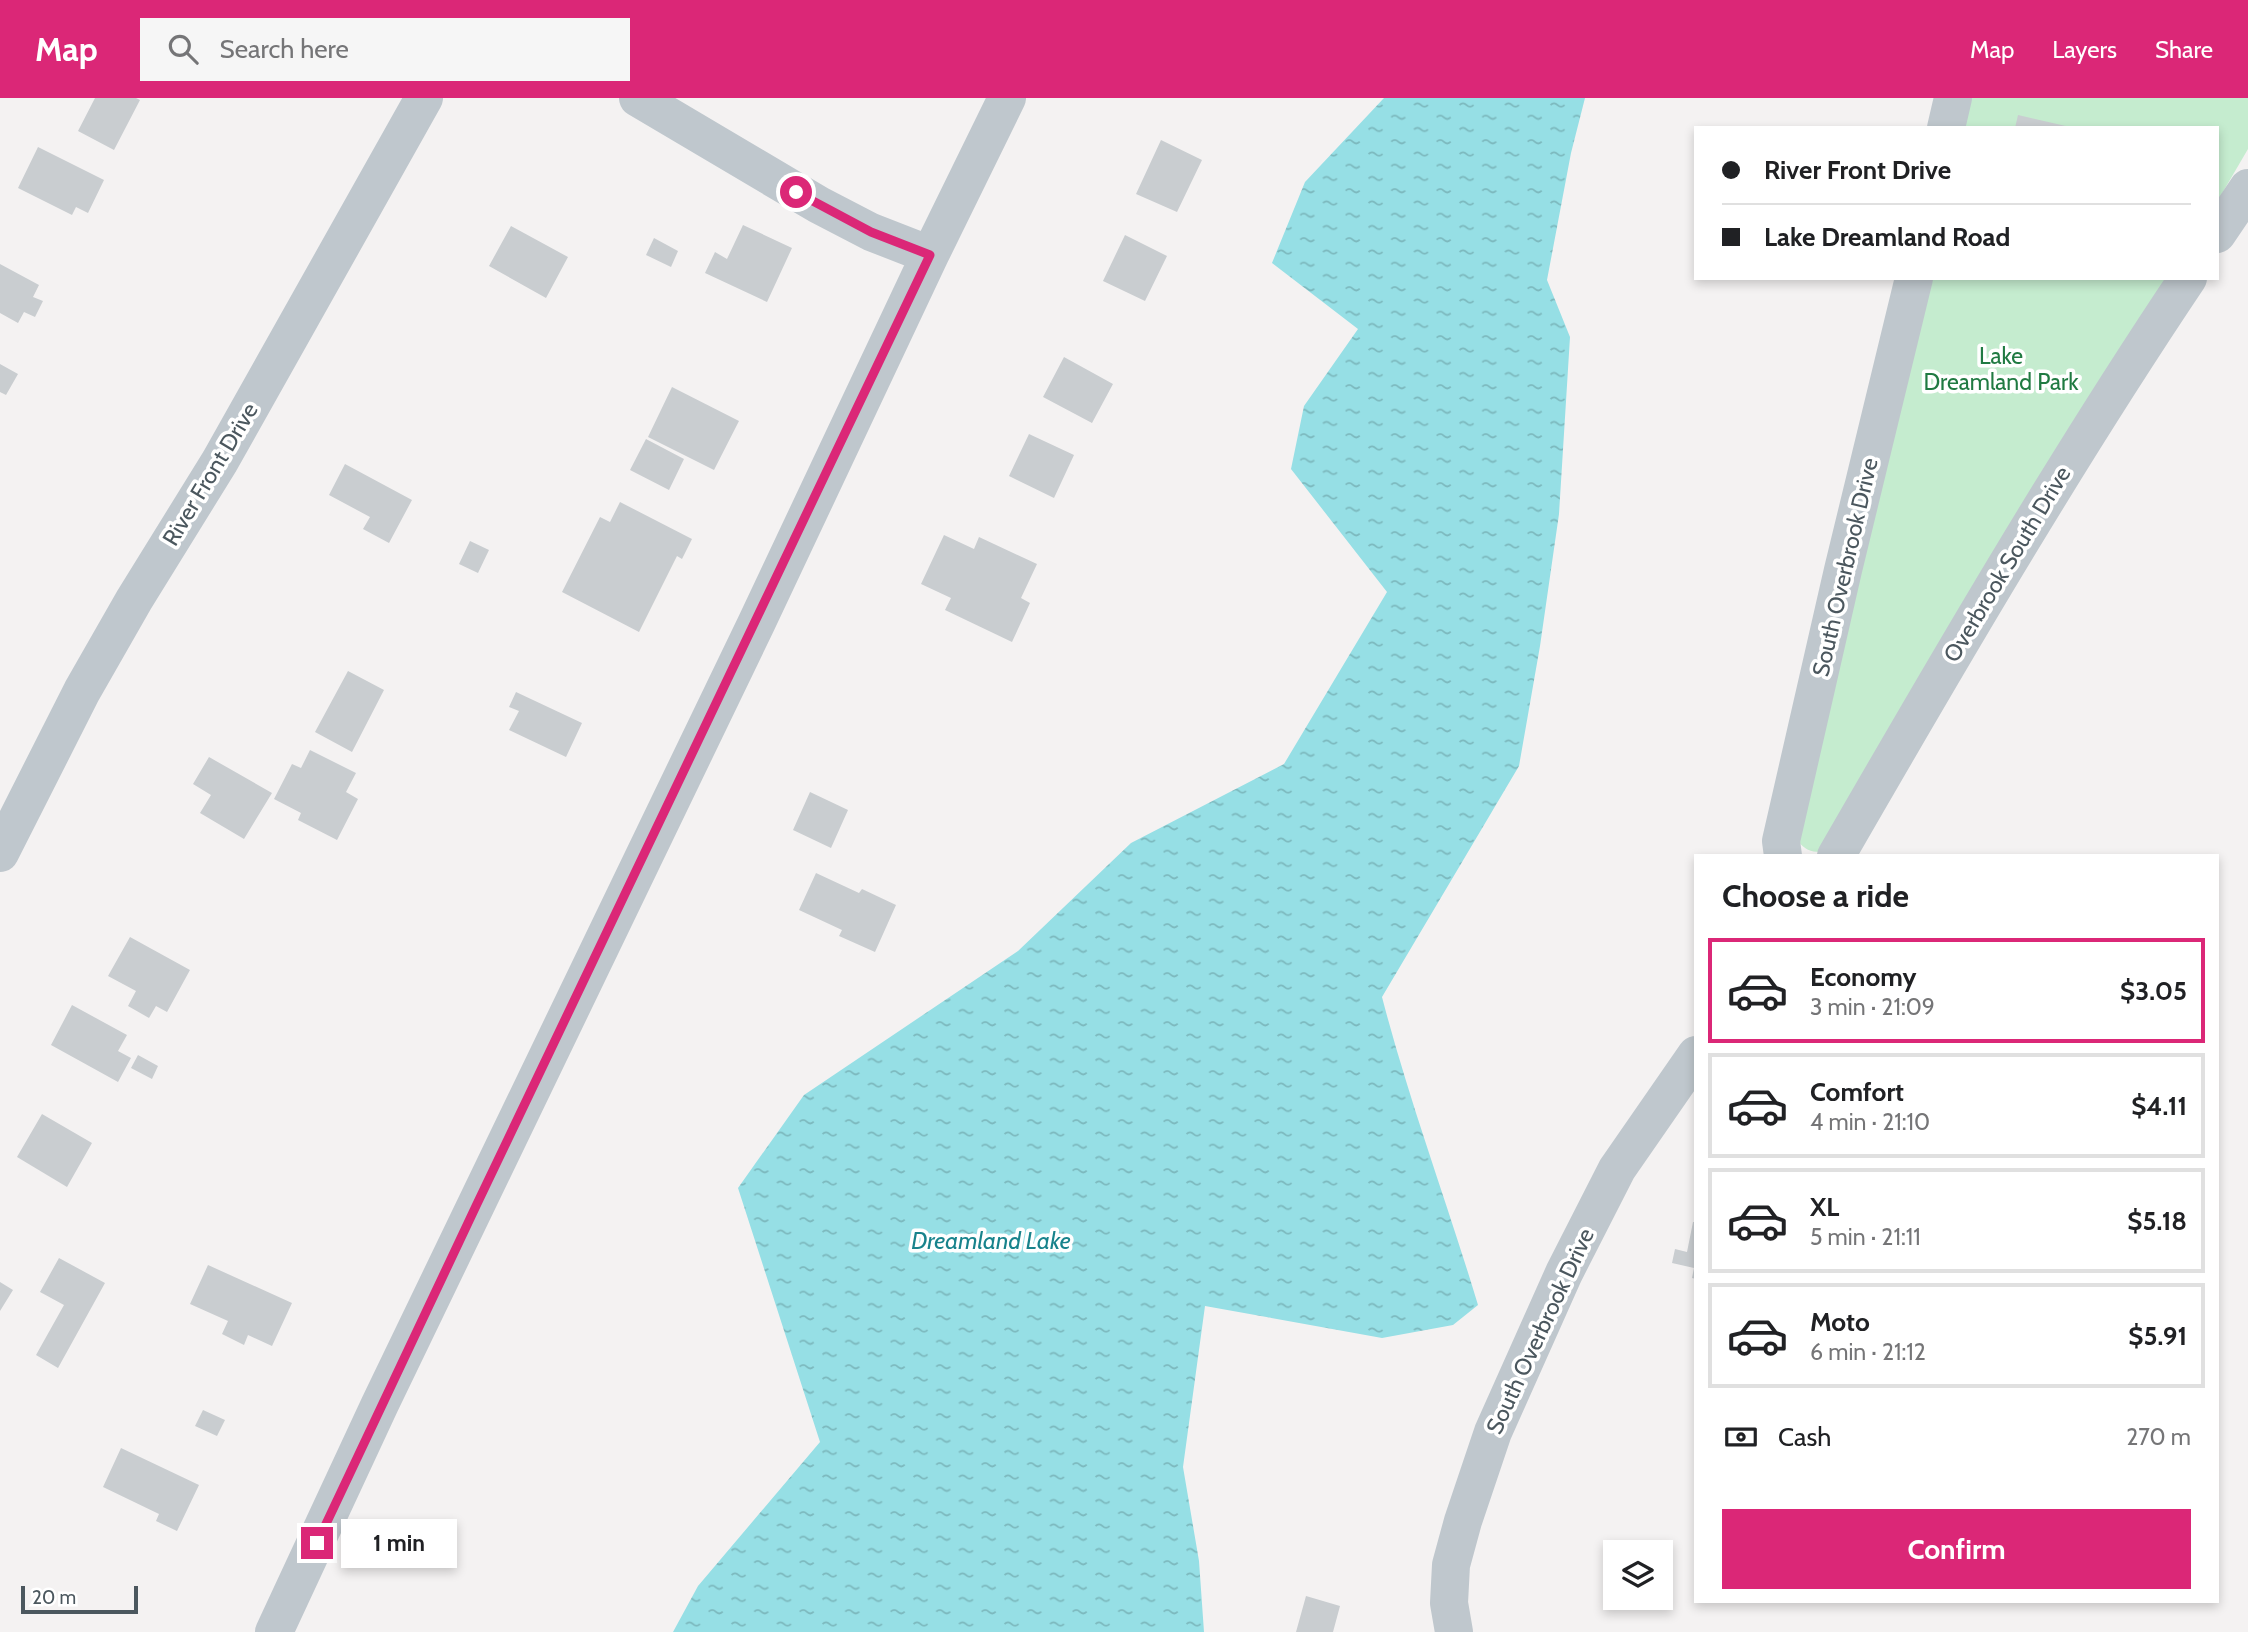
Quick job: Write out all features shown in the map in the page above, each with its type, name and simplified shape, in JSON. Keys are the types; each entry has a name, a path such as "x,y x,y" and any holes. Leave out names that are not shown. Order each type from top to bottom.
{"street":[{"name":"River Front Drive","path":"0,853 82,691 134,600 220,461 424,98"},
{"path":"638,98 819,205 871,232 930,255"},
{"path":"274,1632 380,1404 1007,98"},
{"path":"1946,126 1953,98"},
{"path":"2219,231 2248,188"},
{"name":"South Overbrook Drive","path":"1783,854 1781,841 1914,280"},
{"name":"Overbrook South Drive","path":"1837,854 1981,604 2117,383 2187,280"},
{"name":"South Overbrook Drive","path":"1454,1632 1449,1603 1451,1565 1493,1432 1564,1273 1617,1169 1694,1058"}],"green space":[{"path":"1969,98 2248,98 2248,149 2219,199 2219,126 1963,126"},
{"name":"Lake Dreamland Park","path":"1929,280 2169,280 1820,852 1805,848 1799,842"}],"water":[{"name":"Dreamland Lake","path":"1384,98 1585,98 1571,153 1547,280 1570,337 1559,514 1519,766 1382,997 1404,1075 1478,1305 1453,1325 1382,1338 1205,1306 1183,1467 1199,1561 1204,1632 673,1632 698,1586 820,1442 738,1188 804,1095 1018,951 1131,843 1284,764 1387,592 1291,469 1304,406 1358,329 1272,263 1305,182"}],"building":[{"path":"95,98 140,100 114,150 78,131"},
{"path":"2018,115 2066,126 2015,126"},
{"path":"1161,140 1202,160 1177,212 1136,194"},
{"path":"38,147 104,180 88,213 76,207 72,215 18,188"},
{"path":"743,225 792,248 767,302 705,273 715,252 727,259"},
{"path":"511,226 568,257 546,298 489,266"},
{"path":"1125,235 1167,256 1145,301 1103,281"},
{"path":"654,238 678,251 671,267 646,255"},
{"path":"0,264 39,285 33,297 43,301 35,317 24,312 18,323 0,313"},
{"path":"1064,357 1113,384 1092,423 1043,397"},
{"path":"0,364 18,374 6,395 0,392"},
{"path":"672,387 739,421 714,470 648,437"},
{"path":"1029,434 1074,455 1054,498 1009,476"},
{"path":"646,439 684,459 669,490 630,470"},
{"path":"345,464 412,500 389,543 363,529 370,517 329,495"},
{"path":"620,502 692,539 682,559 677,556 639,632 562,592 600,517 610,522"},
{"path":"944,535 974,549 979,537 1037,564 1021,598 1030,603 1012,642 945,610 951,598 921,584"},
{"path":"470,541 489,550 478,573 459,564"},
{"path":"348,671 384,690 352,752 315,732"},
{"path":"516,692 582,723 566,757 509,730 519,711 509,707"},
{"path":"310,750 356,773 346,792 358,799 337,840 298,820 301,813 274,799 292,764 301,768"},
{"path":"209,757 272,793 244,839 200,813 211,795 193,784"},
{"path":"810,792 848,810 831,848 793,830"},
{"path":"816,873 859,893 862,889 896,905 875,952 839,936 842,930 799,910"},
{"path":"130,937 190,970 167,1012 156,1006 149,1018 128,1006 136,991 108,976"},
{"path":"72,1005 127,1035 118,1051 131,1058 118,1082 51,1045"},
{"path":"138,1055 158,1066 152,1079 131,1068"},
{"path":"42,1114 92,1143 67,1187 17,1157"},
{"path":"1694,1222 1694,1268 1672,1263 1675,1249 1687,1252"},
{"path":"59,1258 105,1283 58,1368 36,1355 64,1305 40,1292"},
{"path":"208,1265 292,1303 272,1346 248,1335 244,1345 222,1334 228,1321 190,1304"},
{"path":"0,1282 13,1290 0,1311"},
{"path":"203,1410 225,1420 217,1436 195,1426"},
{"path":"121,1448 199,1485 177,1531 156,1521 159,1514 103,1487"},
{"path":"1306,1596 1340,1606 1333,1632 1296,1632"}],"route":[{"path":"317,1543 380,1404 756,624 930,255 871,232 796,192"}]}
